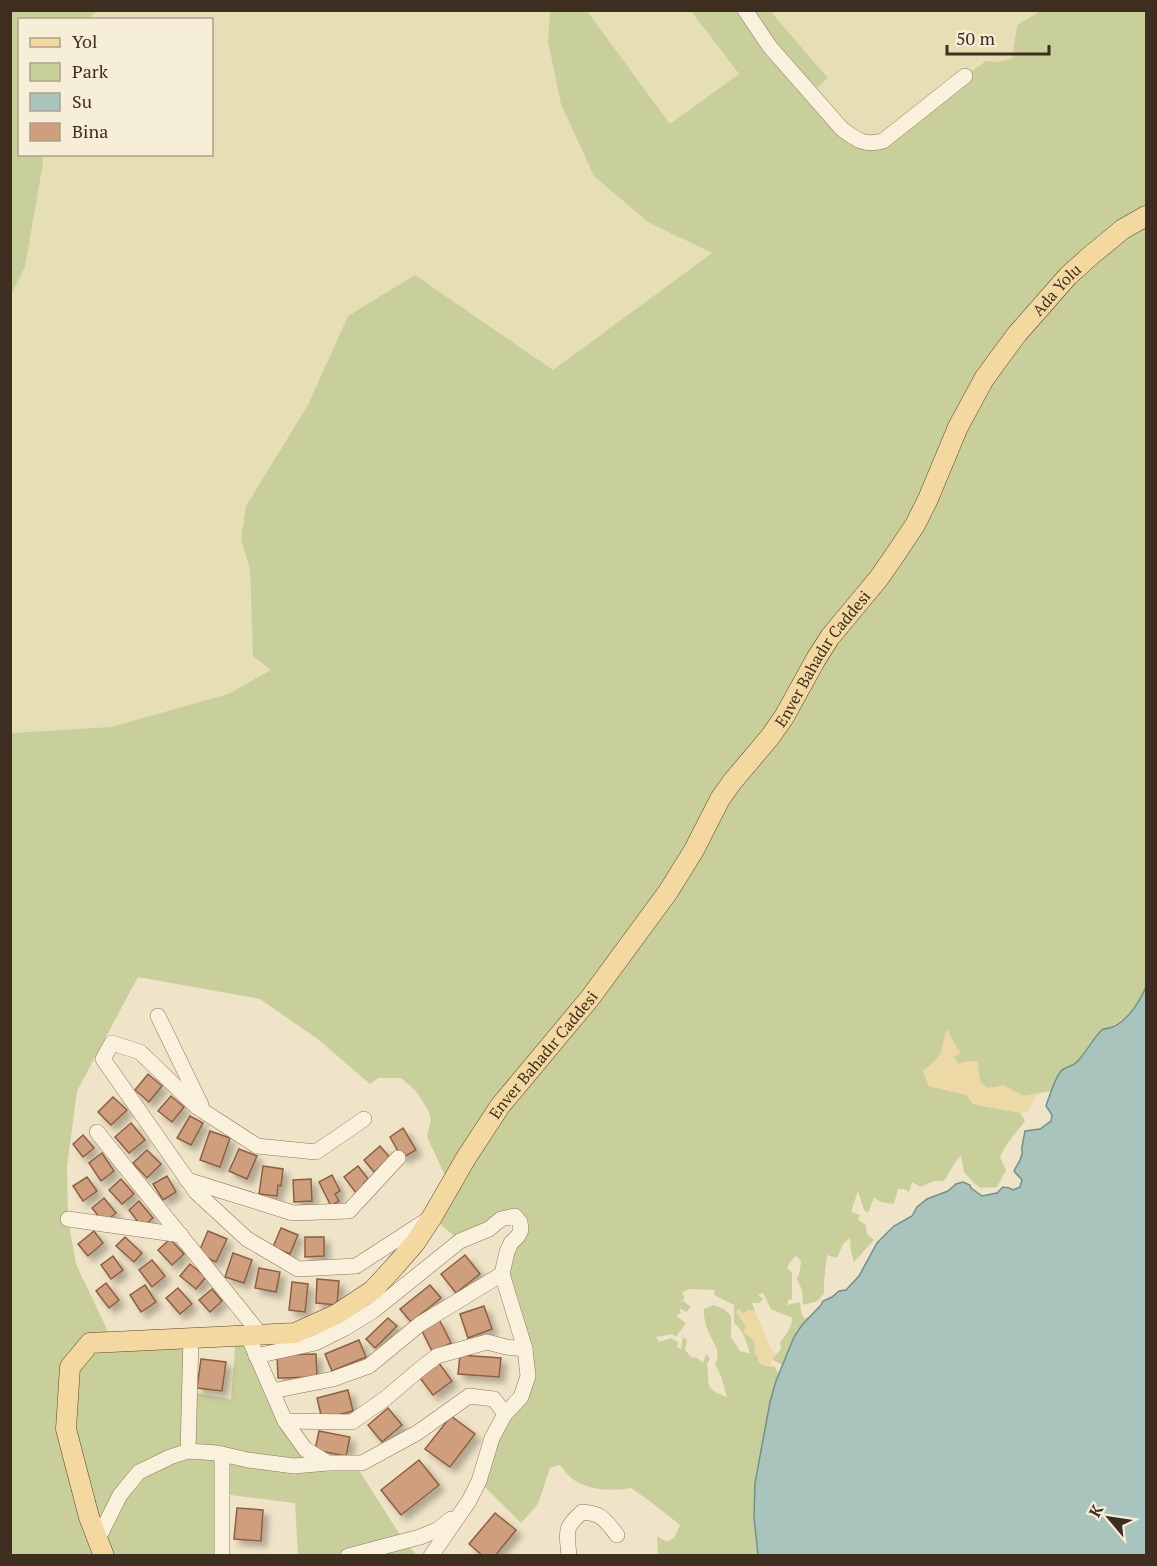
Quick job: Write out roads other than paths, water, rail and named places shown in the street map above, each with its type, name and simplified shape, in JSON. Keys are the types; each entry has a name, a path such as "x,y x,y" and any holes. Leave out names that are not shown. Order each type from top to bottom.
{"main road":[{"name":"Ada Yolu","path":"984,380 1017,334 1068,276 1123,229 1146,216"},
{"name":"Enver Bahadır Caddesi","path":"101,1547 89,1517 66,1429 70,1366 90,1343 295,1333 338,1314 373,1290 415,1244 460,1167 495,1114 590,998 668,892 694,850 720,799 784,717 830,637 879,578 899,549 928,500 958,427 984,380"}],"street":[{"path":"746,10 770,46 842,129 853,137 870,144 883,141 965,76"},
{"path":"158,1016 204,1112"},
{"path":"364,1119 316,1152 257,1146 197,1107 140,1052 112,1042 103,1059 195,1192 247,1239 298,1269 356,1266 432,1217"},
{"path":"97,1132 181,1235 255,1335 256,1356 285,1421 305,1449 328,1463"},
{"path":"188,1180 293,1213 350,1211 398,1158"},
{"path":"256,1356 315,1343 345,1328 373,1311 460,1240 489,1229 501,1219 515,1216 520,1222 521,1230 507,1252 502,1274 525,1349 528,1376 521,1397 505,1414 492,1438 479,1481 465,1507 431,1556"},
{"path":"68,1219 181,1235"},
{"path":"272,1391 333,1379 369,1366 420,1324 502,1274"},
{"path":"188,1451 191,1338"},
{"path":"285,1421 352,1422 438,1356 487,1342 525,1349"},
{"path":"101,1547 120,1495 139,1472 188,1451 294,1466 362,1463 417,1433 469,1396 494,1399 505,1414"},
{"path":"222,1454 222,1556"},
{"path":"348,1556 420,1537 437,1530 465,1507"},
{"path":"569,1556 567,1533 570,1523 582,1512 595,1513 604,1519 617,1534"}],"water":[{"path":"1146,987 1146,1555 758,1555 754,1517 755,1483 770,1402 794,1337 802,1325 823,1301 839,1291 846,1290 859,1276 877,1243 894,1226 912,1216 917,1207 927,1199 963,1182 982,1196 997,1193 1003,1187 1013,1190 1020,1187 1022,1180 1014,1171 1020,1161 1025,1131 1040,1129 1051,1121 1052,1115 1046,1106 1059,1075 1063,1069 1077,1062 1103,1029 1117,1025 1124,1020 1135,1007"}]}
